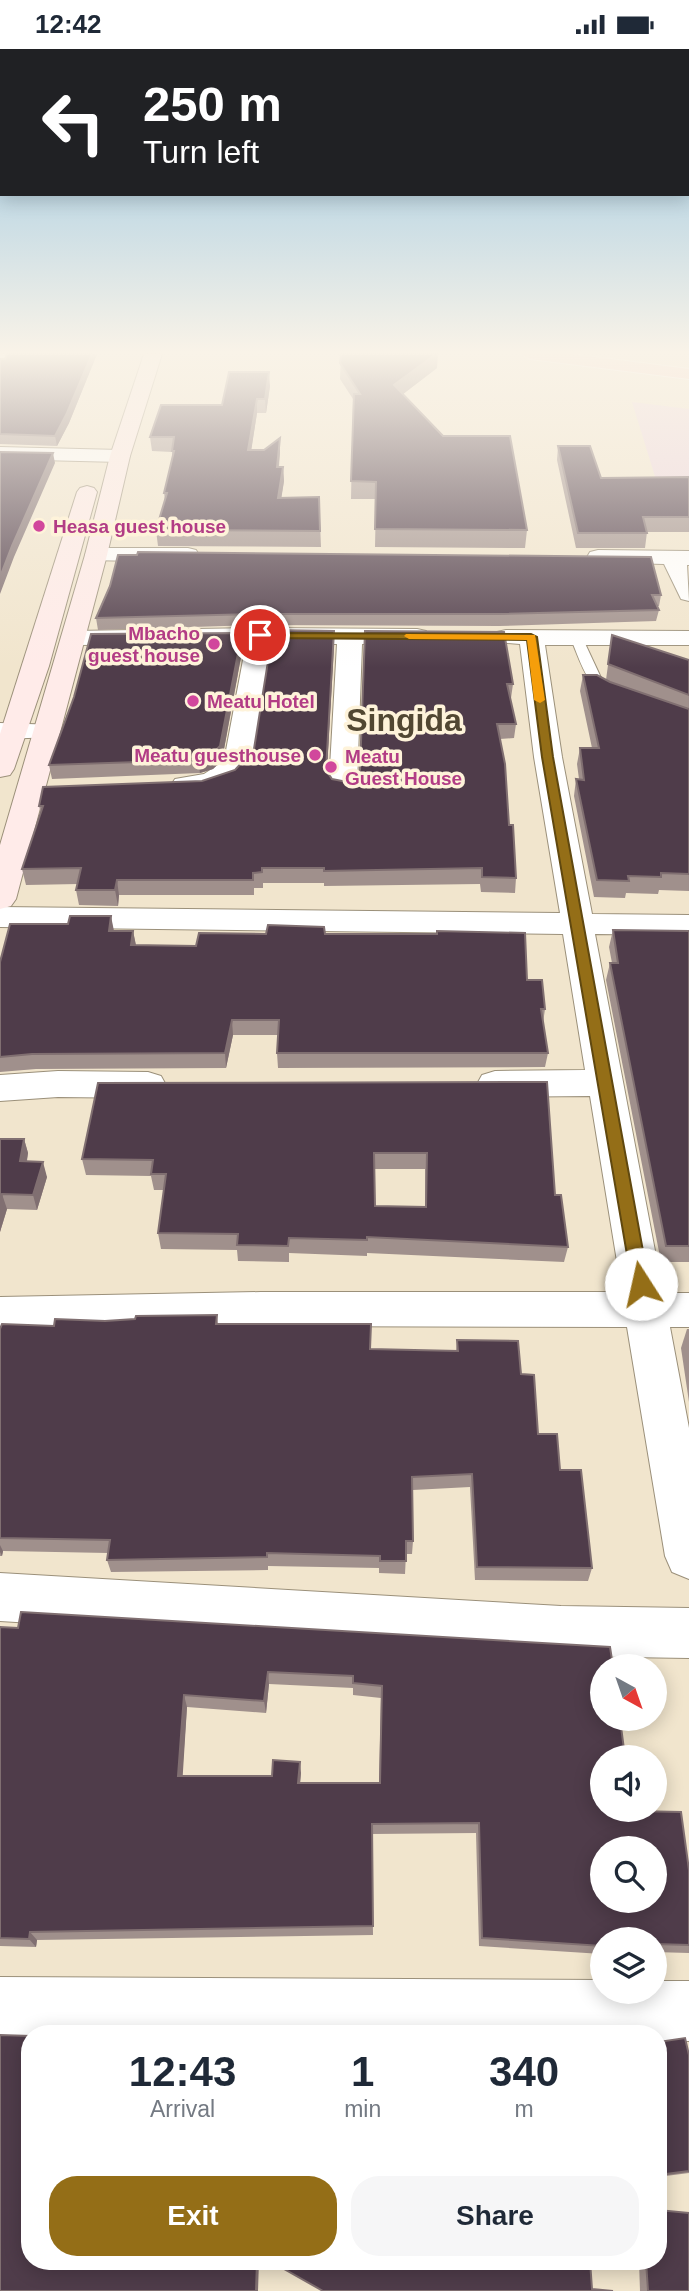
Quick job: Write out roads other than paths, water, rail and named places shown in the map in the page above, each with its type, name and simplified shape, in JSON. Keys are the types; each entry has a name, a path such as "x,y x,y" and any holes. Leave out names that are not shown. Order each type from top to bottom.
{"main road":[{"path":"0,769 8,731 108,459"},
{"path":"0,899 44,791 46,731 96,555 109,459"}],"street":[{"path":"96,555 205,555"},
{"path":"576,557 680,558 689,594"},
{"path":"161,786 203,784 224,777 239,763 260,635"},
{"path":"343,785 350,636"},
{"path":"73,638 434,636"},
{"path":"476,637 689,638"},
{"path":"531,637 548,757 689,1556"},
{"path":"8,731 46,731"},
{"path":"0,918 689,925"},
{"path":"466,1084 605,1083"},
{"path":"0,1088 58,1084 176,1085"},
{"path":"0,1314 261,1309 689,1310"},
{"path":"0,1597 561,1631 689,1633"},
{"path":"0,2007 689,2011"}],"lane":[{"path":"576,637 598,684 626,697"}],"place":[{"name":"Heasa guest house","path":"39,526"},
{"name":"Mbacho guest house","path":"214,644"},
{"name":"Meatu Hotel","path":"193,701"},
{"name":"Meatu guesthouse","path":"315,755"},
{"name":"Meatu Guest House","path":"331,767"}],"district":[{"name":"Singida","path":"404,720"}]}
